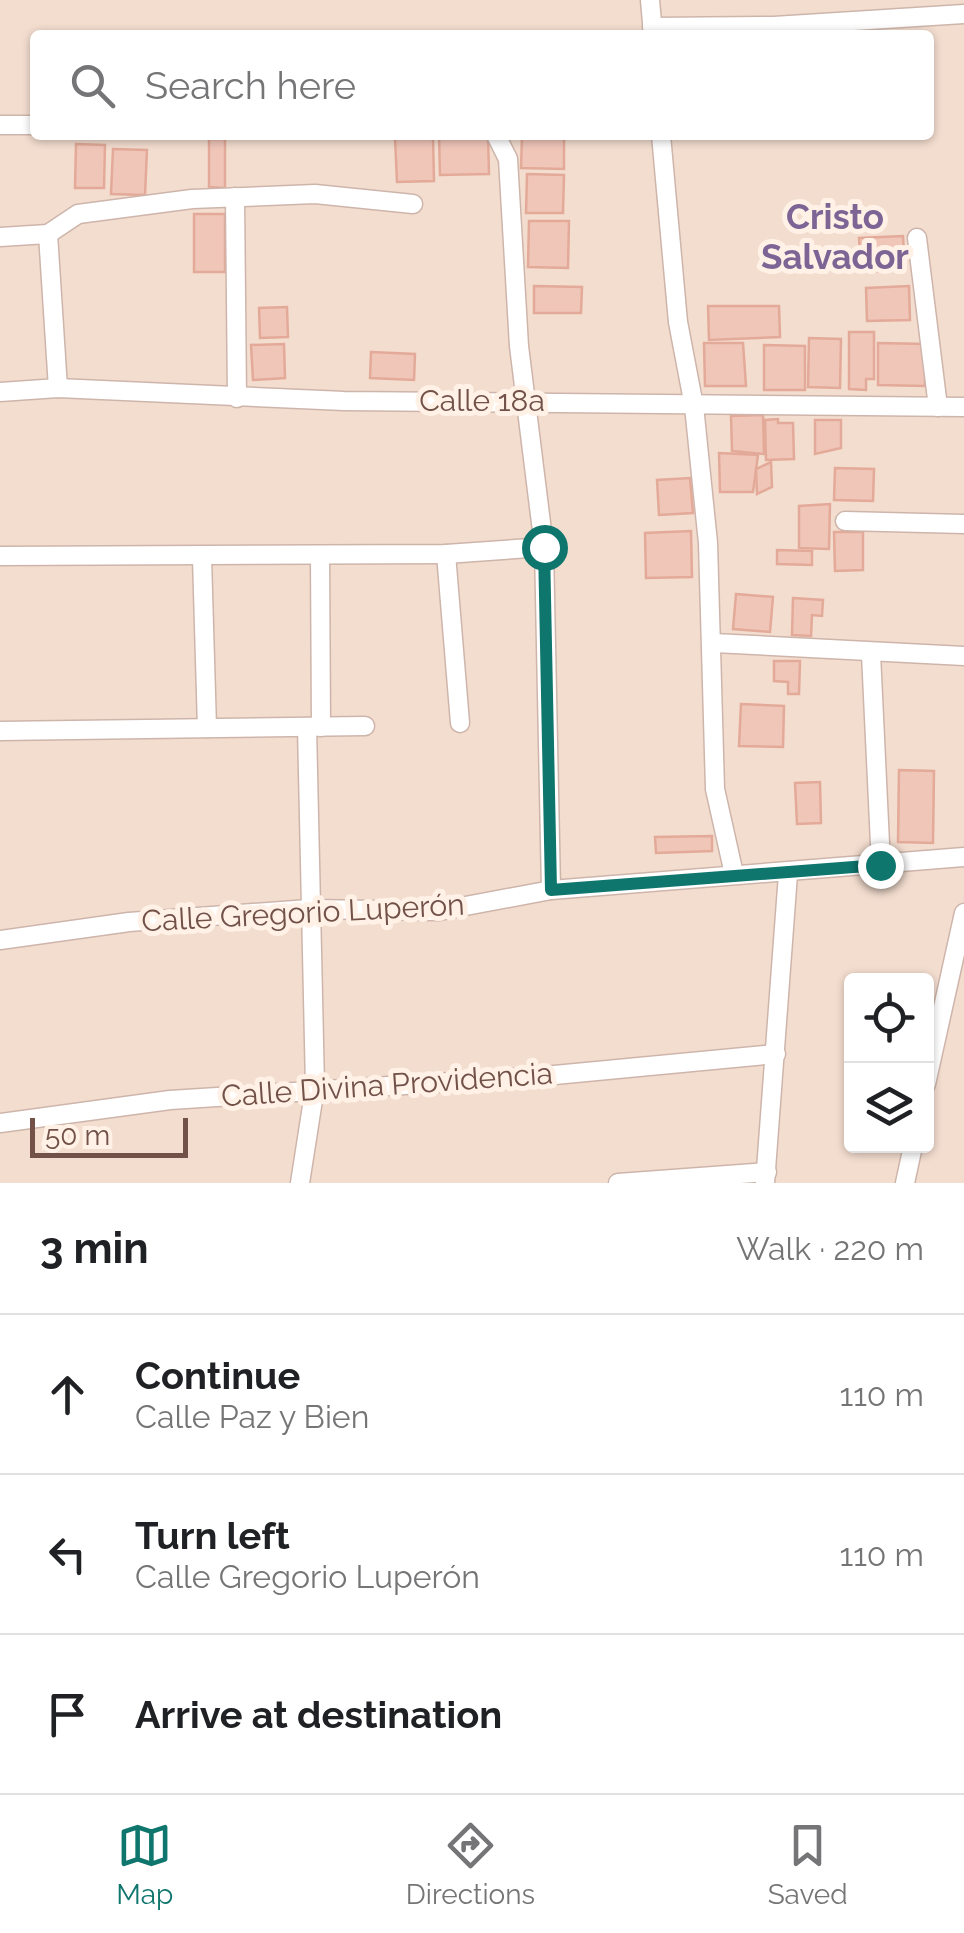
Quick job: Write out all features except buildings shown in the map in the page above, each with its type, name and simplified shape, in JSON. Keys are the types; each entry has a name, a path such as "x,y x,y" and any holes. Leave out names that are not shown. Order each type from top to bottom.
{"street":[{"path":"650,0 652,30"},
{"path":"676,30 964,14"},
{"path":"0,125 30,125"},
{"path":"498,140 508,159 525,401 544,547 551,890"},
{"path":"662,140 678,322 694,406 714,643 715,789 734,874"},
{"path":"0,236 48,234 78,214 235,197 315,194 413,204"},
{"path":"235,197 237,398"},
{"path":"48,234 58,388"},
{"path":"917,238 938,407"},
{"name":"Calle 18a","path":"0,392 58,388 237,398 964,407"},
{"path":"845,521 964,524"},
{"path":"0,556 446,554 544,547"},
{"path":"446,554 460,723"},
{"path":"300,1183 314,1088 309,909 320,556"},
{"path":"202,558 207,728"},
{"path":"714,643 964,656"},
{"path":"871,654 880,865"},
{"path":"0,730 365,726"},
{"name":"Calle Gregorio Luperón","path":"0,940 129,922 309,909 439,911 551,890 964,857"},
{"path":"618,1183 766,1177 788,874"},
{"path":"931,1063 964,913"},
{"name":"Calle Divina Providencia","path":"0,1122 170,1100 544,1076 776,1054"},
{"path":"905,1183 911,1153"}],"shaded area":[{"path":"0,0 964,0 964,1183 0,1183"}],"district":[{"name":"Cristo Salvador","path":"835,237"}],"route":[{"path":"544,547 551,890 880,865"}]}
